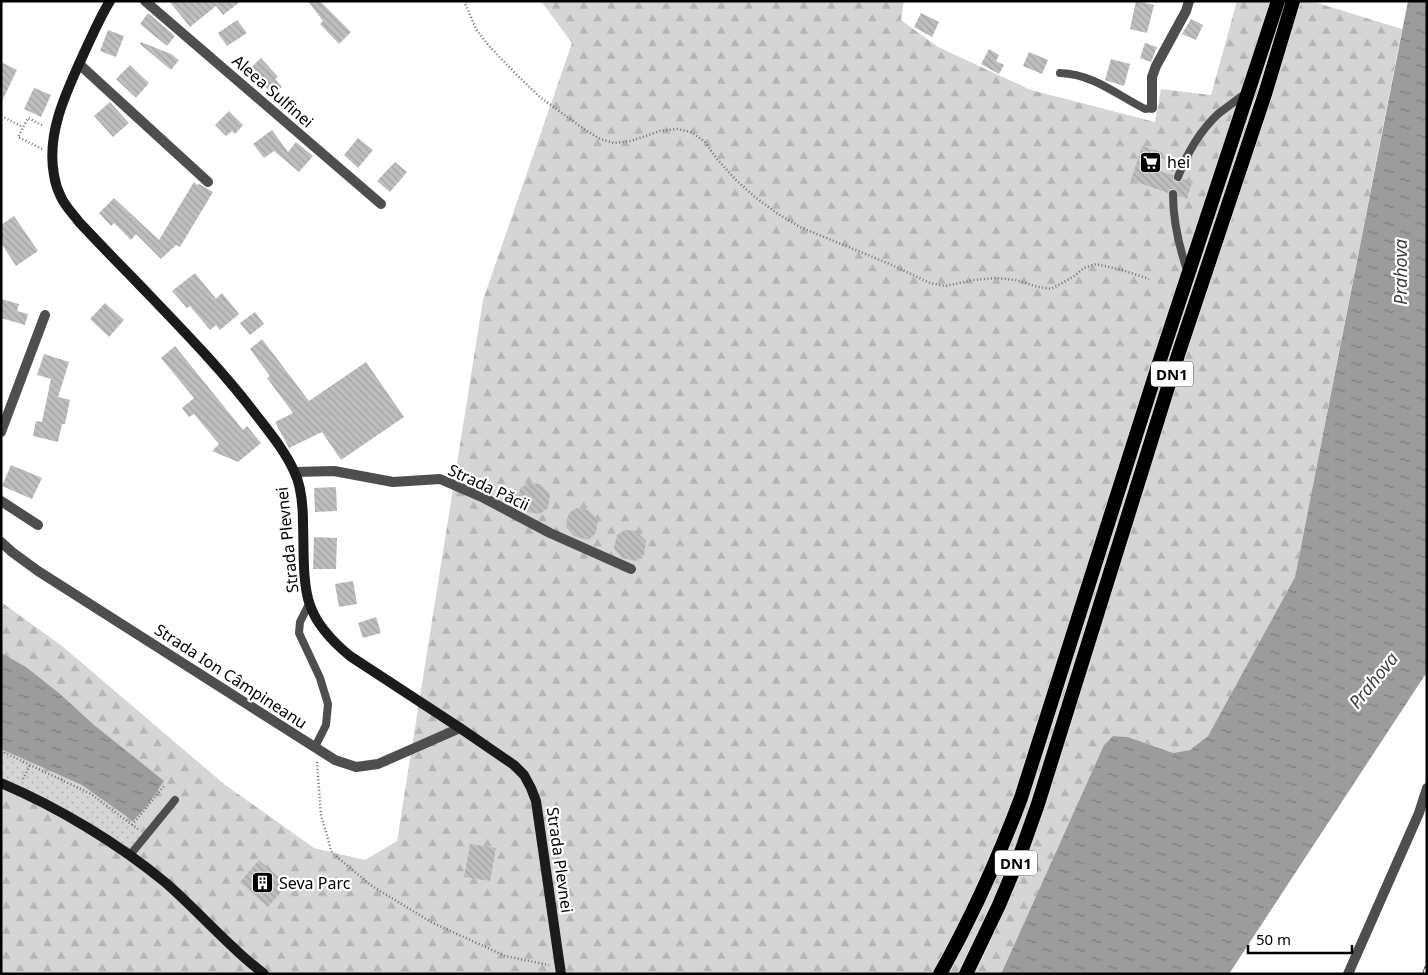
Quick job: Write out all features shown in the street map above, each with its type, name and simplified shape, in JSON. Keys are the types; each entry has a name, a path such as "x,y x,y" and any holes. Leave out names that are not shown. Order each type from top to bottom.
{"highway":[{"name":"DN1","path":"940,974 979,900 1001,851 1021,798 1188,275 1278,1"},
{"name":"DN1","path":"966,974 999,905 1020,855 1038,804 1178,355 1262,103 1293,1"}],"main road":[{"name":"Strada Plevnei","path":"110,1 79,64 60,111 54,132 52,154 54,176 60,197 89,233 230,382 273,436 295,472 300,490 309,604 320,624 335,643 350,656 514,765 524,775 532,788 536,801 560,970"},
{"path":"1,783 18,790 95,832 130,856 167,884 236,951 264,974"}],"street":[{"name":"Aleea Sulfinei","path":"145,1 381,204"},
{"path":"1152,108 1152,77 1186,11 1189,1"},
{"path":"79,64 208,182"},
{"path":"1,432 45,315"},
{"name":"Strada Păcii","path":"295,472 334,471 393,482 440,479 484,498 550,533 631,570"},
{"path":"1,501 38,525"},
{"name":"Strada Ion Câmpineanu","path":"1,542 38,571 335,760 356,767 378,764 460,728"},
{"path":"1348,974 1419,813 1427,788"}],"lane":[{"path":"1060,73 1073,74 1102,84 1145,109 1152,108"},
{"path":"1178,177 1186,157 1198,136 1218,114 1248,92"},
{"path":"1173,194 1173,213 1181,253 1188,275"},
{"path":"309,604 300,622 298,633 320,678 328,704 326,725 315,747"},
{"path":"130,856 174,800"}],"path":[{"path":"464,1 476,29 488,45 518,76 540,97 600,139 614,143 632,141 677,129 691,132 705,142 736,180 778,214 800,227 892,265 930,284 945,286 995,278 1016,280 1051,289 1073,277 1084,268 1096,264 1149,279"},
{"path":"1,119 6,118 23,127"},
{"path":"38,146 18,136 28,118 48,128"},
{"path":"315,747 321,815 332,853 372,886 432,922 505,956 560,970"},
{"path":"1,752 90,794 146,836"},
{"path":"18,790 30,765"},
{"path":"132,825 164,786"}],"green space":[{"path":"541,1 904,1 901,20 938,47 1031,90 1155,122 1161,89 1211,95 1237,1 1311,1 1402,29 1295,577 1208,736 1190,750 1173,753 1128,737 1113,736 1104,745 1001,974 1,974 1,602 62,646 224,784 314,848 365,860 397,841 483,300 572,43"},
{"path":"1,751 91,794 146,836 130,855 1,783"}],"water":[{"name":"Prahova","path":"1408,1 1427,1 1427,672 1229,974 1001,974 1104,745 1113,736 1128,737 1173,753 1190,750 1208,736 1295,577"},
{"path":"1,653 26,667 164,781 149,803 133,821 82,785 1,749"}],"building":[{"path":"169,1 241,1 223,15 216,6 190,27"},
{"path":"308,1 320,1 351,32 339,44 320,24 323,21"},
{"path":"1136,1 1154,5 1147,33 1130,29"},
{"path":"148,13 175,36 167,46 140,24"},
{"path":"921,13 939,22 932,37 914,27"},
{"path":"1191,19 1203,25 1196,40 1182,34"},
{"path":"237,20 247,33 227,46 218,33"},
{"path":"108,30 124,36 116,57 100,51"},
{"path":"141,42 171,54 179,60 171,70 140,44"},
{"path":"1145,43 1157,47 1151,62 1140,58"},
{"path":"989,49 999,55 996,61 1004,65 999,74 981,64"},
{"path":"1029,52 1048,60 1042,74 1023,66"},
{"path":"261,58 278,77 275,79 282,87 274,94 258,80 256,82 246,72"},
{"path":"1111,59 1130,64 1124,86 1105,80"},
{"path":"1,62 17,70 1,103"},
{"path":"130,65 149,83 136,98 116,79"},
{"path":"34,88 51,95 41,117 24,109"},
{"path":"110,102 129,123 113,137 94,116"},
{"path":"229,111 243,125 235,134 232,131 226,136 215,125"},
{"path":"272,130 288,152 296,142 313,156 299,172 274,151 264,158 253,144"},
{"path":"358,138 373,150 358,168 344,155"},
{"path":"1142,146 1161,152 1158,160 1162,161 1159,171 1173,175 1173,180 1176,182 1181,182 1183,179 1192,182 1187,199 1179,196 1175,189 1170,189 1168,193 1131,180"},
{"path":"395,162 407,172 390,192 377,181"},
{"path":"194,182 213,192 180,247 176,245 161,259 136,234 131,240 114,223 111,226 99,213 114,198 159,240"},
{"path":"14,216 38,251 16,266 1,243 1,225"},
{"path":"195,273 216,299 222,293 239,314 220,330 216,325 210,330 190,306 187,308 172,291"},
{"path":"1,299 19,304 17,311 28,314 25,325 1,318"},
{"path":"105,303 124,320 109,337 90,319"},
{"path":"255,312 264,324 250,335 240,323"},
{"path":"262,339 309,401 366,362 404,417 341,460 322,432 289,448 275,422 293,413 267,378 270,376 250,349"},
{"path":"175,346 243,430 247,426 261,443 238,462 212,451 219,444 194,414 189,417 182,408 194,398 161,358"},
{"path":"44,354 69,362 58,397 70,400 65,424 62,424 58,442 33,436 36,421 42,422 51,379 37,375"},
{"path":"11,465 42,478 32,499 2,486"},
{"path":"529,483 540,484 550,494 548,508 540,514 527,512 518,501 520,488"},
{"path":"336,487 337,511 315,512 314,488"},
{"path":"577,508 588,510 598,520 596,533 588,540 574,536 566,527 569,513"},
{"path":"625,530 636,531 646,541 644,555 636,561 622,558 614,548 617,535"},
{"path":"314,537 337,538 336,569 313,569"},
{"path":"353,581 357,604 339,607 335,584"},
{"path":"376,617 381,633 363,638 358,623"},
{"path":"470,844 496,848 490,881 464,877"},
{"name":"Seva Parc","path":"259,860 287,885 268,907 240,882"}],"railway":[{"path":"1425,974 1427,968"}],"place":[{"name":"hei","path":"1151,162"},
{"name":"Seva Parc","path":"263,883"}]}
